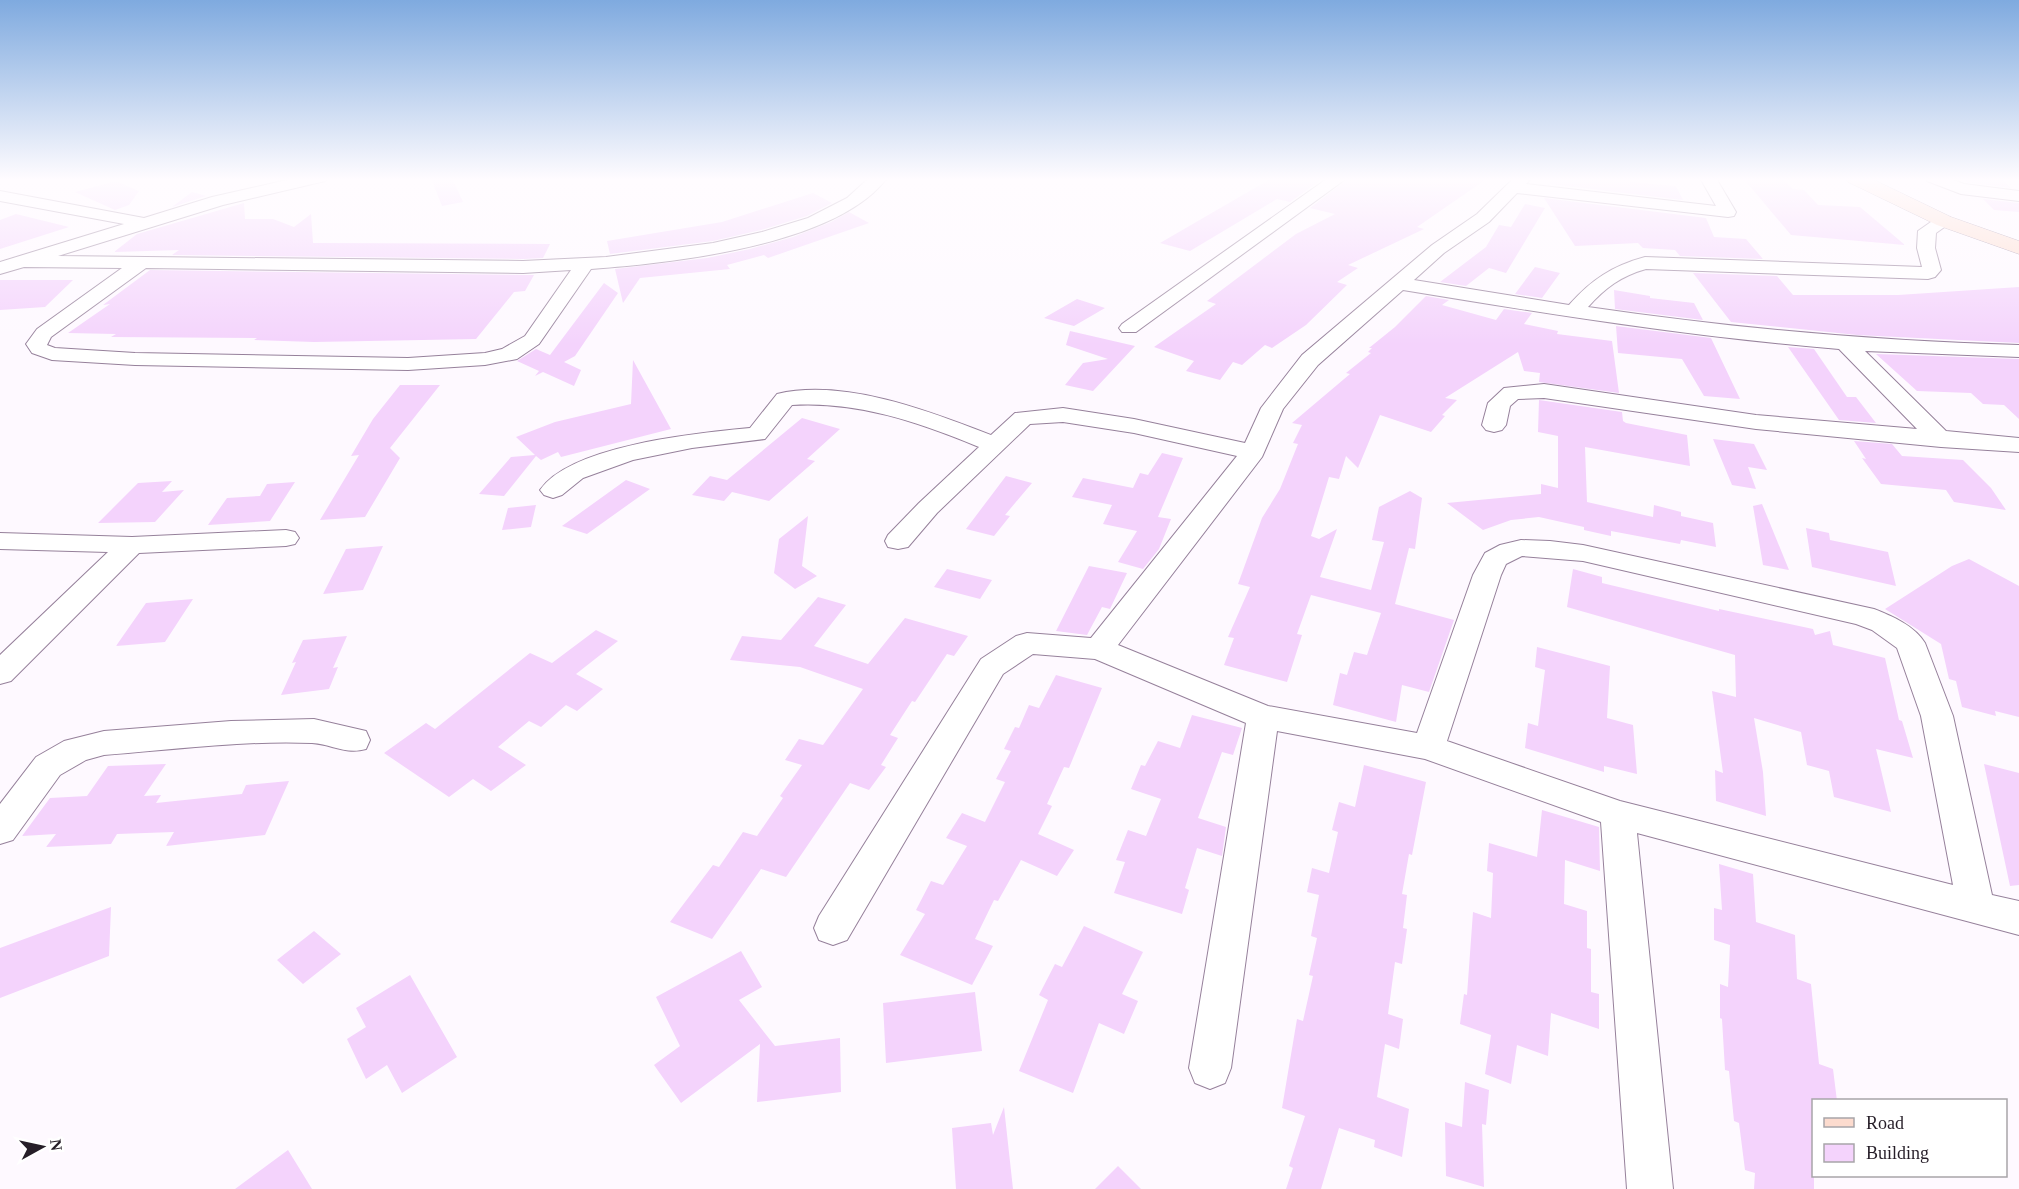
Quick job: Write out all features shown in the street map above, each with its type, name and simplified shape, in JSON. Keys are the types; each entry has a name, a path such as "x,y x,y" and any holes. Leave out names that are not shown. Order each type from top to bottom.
{"main road":[{"path":"1979,233 2019,248"}],"street":[{"path":"0,268 110,233"},
{"path":"22,261 584,266 705,249 772,233"},
{"path":"1129,328 1261,233"},
{"path":"1100,649 1252,452 1272,408 1310,360 1438,249 1461,233"},
{"path":"1573,312 1599,284 1619,270 1645,263 1928,273 1932,270 1926,248 1926,233"},
{"path":"142,262 44,333 36,344 39,350 52,354 135,360 408,364 485,360 509,354 532,340 584,266"},
{"path":"1398,283 1573,312 1845,343 2019,351"},
{"path":"1845,343 1941,440"},
{"path":"1494,424 1499,403 1512,393 1544,390 1597,400 1756,422 1941,440 2019,445"},
{"path":"553,490 574,473 627,454 692,441 757,434 785,399 814,396 880,405 936,422 996,445"},
{"path":"898,541 928,508 1023,418 1063,415 1134,426 1252,452"},
{"path":"0,541 132,545 286,538"},
{"path":"0,673 132,545"},
{"path":"1428,747 1487,575 1495,559 1510,551 1531,548 1583,553 1864,615 1882,623 1910,643 1937,716 1976,906"},
{"path":"833,928 992,667 1028,643 1100,649 1263,717 1428,747 1618,814 2019,918"},
{"path":"1210,1068 1263,717"},
{"path":"0,830 48,766 76,750 104,743 231,733 315,731 354,740"},
{"path":"1618,814 1650,1189"}],"building":[{"path":"0,233 49,233 0,249"},
{"path":"312,233 313,243 550,244 543,258 523,259 172,255 179,250 114,252 137,234"},
{"path":"652,233 746,233 713,241 610,254 607,241"},
{"path":"802,233 839,233 768,258 764,255 727,265 730,269 640,278 623,303 615,269 707,258"},
{"path":"1176,233 1219,233 1190,251 1160,243"},
{"path":"1415,233 1348,265 1358,268 1337,282 1347,285 1306,325 1272,348 1265,345 1242,365 1233,362 1220,380 1186,371 1194,361 1154,347 1216,304 1207,301 1296,234"},
{"path":"1494,233 1530,233 1506,273 1489,268 1466,286 1440,282 1486,247"},
{"path":"1567,233 1713,233 1714,237 1746,239 1763,259 1680,256 1675,250 1643,248 1638,243 1575,246"},
{"path":"1790,233 1891,233 1905,245"},
{"path":"1535,267 1560,273 1542,298 1515,294"},
{"path":"150,270 534,275 525,291 514,292 476,339 314,342 254,340 257,338 111,337 116,334 68,333 110,304 103,305"},
{"path":"1693,273 1777,276 1793,295 1898,295 2019,287 2019,343 1857,335 1731,322"},
{"path":"0,280 73,280 45,307 0,310"},
{"path":"604,283 618,293 575,356 564,362 581,370 574,386 543,372 535,376 539,371 517,361 536,349 550,355"},
{"path":"1614,290 1650,296 1650,298 1694,303 1703,320 1615,309"},
{"path":"1426,296 1449,300 1442,305 1496,320 1504,309 1532,313 1524,324 1558,331 1557,334 1612,341 1619,393 1539,382 1540,373 1524,371 1518,352 1445,398 1457,400 1442,415 1445,416 1431,432 1380,415 1358,468 1346,456 1339,479 1329,477 1311,536 1319,539 1337,529 1320,577 1371,590 1384,542 1372,540 1379,507 1410,491 1422,498 1415,549 1409,548 1395,604 1454,620 1429,692 1402,685 1396,722 1333,705 1340,673 1347,675 1354,652 1367,655 1381,613 1311,595 1297,634 1302,635 1287,682 1224,665 1234,638 1228,637 1250,587 1238,584 1262,518 1280,489 1298,444 1293,443 1302,425 1292,423 1350,374 1346,373 1371,353 1368,352 1372,348 1369,348 1395,327"},
{"path":"1077,299 1105,308 1074,326 1044,318"},
{"path":"1616,326 1711,338 1740,399 1704,396 1682,359 1618,353"},
{"path":"1070,331 1135,346 1093,391 1065,385 1083,363 1108,359 1066,345"},
{"path":"1788,347 1814,349 1847,397 1856,397 1876,423 1839,420"},
{"path":"1876,354 2019,359 2019,419 2004,405 1983,404 1971,393 1917,391"},
{"path":"633,360 671,429 561,457 558,452 541,460 536,456 504,496 479,494 511,457 535,455 516,437 555,422 631,404"},
{"path":"400,385 440,385 390,448 400,458 365,517 320,520 359,455 351,456 373,419"},
{"path":"1539,400 1622,412 1623,421 1626,423 1687,435 1690,466 1585,447 1587,502 1653,517 1654,505 1681,512 1681,516 1713,523 1716,547 1681,540 1680,544 1611,531 1611,536 1584,530 1584,527 1539,517 1511,520 1483,530 1447,503 1541,494 1541,484 1558,488 1558,436 1538,432"},
{"path":"802,418 840,429 807,459 815,461 769,501 732,492 724,501 692,495 710,476 727,480"},
{"path":"1713,439 1754,444 1767,470 1748,467 1756,489 1732,485"},
{"path":"1854,441 1892,444 1902,456 1963,460 1991,488 2006,510 1954,502 1946,490 1881,484 1862,458 1866,459"},
{"path":"1162,453 1183,458 1158,517 1171,519 1159,549 1143,569 1118,562 1137,531 1103,524 1112,505 1072,497 1083,478 1133,488 1140,473 1148,475"},
{"path":"1006,476 1032,483 1005,515 1010,516 994,536 966,529"},
{"path":"626,480 650,489 587,534 562,526"},
{"path":"172,481 162,492 184,490 155,522 98,523 138,483"},
{"path":"295,482 270,521 208,525 227,498 260,496 267,484"},
{"path":"1762,504 1789,570 1763,565 1753,506"},
{"path":"536,505 531,527 502,530 508,508"},
{"path":"808,516 802,566 817,576 795,589 774,573 779,539"},
{"path":"1806,528 1829,533 1830,540 1888,552 1896,586 1812,567"},
{"path":"383,546 363,590 323,594 346,549"},
{"path":"1969,559 2019,586 2019,717 1995,711 1996,716 1962,707 1956,681 1949,679 1941,644 1885,609 1952,566"},
{"path":"1089,566 1127,573 1110,609 1102,607 1087,635 1056,631"},
{"path":"947,569 992,580 980,599 934,587"},
{"path":"1573,569 1602,577 1602,583 1719,611 1719,609 1813,629 1815,635 1830,631 1833,645 1885,658 1899,720 1902,721 1913,758 1876,749 1891,812 1834,797 1829,771 1807,765 1801,732 1754,718 1763,772 1766,816 1716,801 1715,770 1723,773 1712,691 1736,697 1735,655 1567,607"},
{"path":"818,597 846,605 814,646 868,664 905,618 968,636 954,656 947,654 890,735 898,738 881,765 886,767 869,790 850,783 786,877 761,869 712,939 670,922 713,865 719,867 743,832 757,836 783,798 780,796 802,765 785,760 799,739 823,745 863,689 800,667 730,660 742,636 781,640"},
{"path":"193,599 165,642 116,646 146,603"},
{"path":"596,630 618,641 576,674 603,689 577,711 566,705 541,727 529,721 498,747 526,765 491,791 473,779 449,797 384,753 426,723 435,729 530,653 552,663"},
{"path":"347,636 333,668 338,667 329,689 281,695 303,640"},
{"path":"1537,647 1610,666 1607,718 1633,725 1637,774 1604,766 1604,772 1525,748 1528,723 1538,726 1545,670 1535,667"},
{"path":"1056,675 1102,688 1069,768 1064,767 1047,804 1052,806 1038,834 1074,850 1057,876 1021,860 998,901 994,900 975,939 993,946 972,985 900,955 925,914 916,910 931,881 943,885 967,846 946,838 962,813 985,822 1005,782 996,779 1011,751 1004,749 1015,727 1019,728 1029,705 1039,708"},
{"path":"1192,715 1242,728 1233,755 1222,752 1198,818 1226,827 1222,856 1197,848 1185,888 1189,890 1182,914 1114,893 1125,862 1116,860 1128,830 1146,836 1161,799 1131,789 1141,765 1145,766 1158,741 1180,748"},
{"path":"166,764 144,796 161,795 156,803 242,794 246,785 289,781 265,835 166,846 174,832 117,834 111,844 46,847 56,834 22,836 50,798 87,796 108,766"},
{"path":"1984,764 2019,773 2019,885 2010,886"},
{"path":"1364,765 1426,782 1402,894 1407,895 1403,928 1407,929 1402,964 1395,962 1388,1014 1403,1019 1399,1049 1385,1044 1377,1097 1409,1109 1402,1157 1374,1147 1375,1140 1339,1128 1321,1189 1286,1189 1293,1168 1289,1166 1305,1116 1282,1108 1297,1019 1303,1021 1313,976 1309,975 1317,938 1311,936 1319,895 1307,892 1312,868 1329,873 1338,832 1332,830 1339,802 1355,807"},
{"path":"1542,810 1599,827 1600,871 1565,860 1564,904 1587,911 1587,948 1591,949 1591,992 1599,994 1599,1029 1551,1013 1548,1056 1517,1045 1511,1084 1485,1074 1491,1035 1460,1024 1464,994 1467,995 1473,912 1491,918 1493,873 1487,871 1489,843 1537,857"},
{"path":"1719,864 1753,874 1756,922 1795,935 1797,979 1811,984 1819,1064 1833,1069 1837,1099 1812,1099 1814,1189 1754,1189 1755,1173 1745,1170 1739,1123 1734,1121 1729,1071 1725,1070 1722,1019 1720,1018 1720,984 1728,987 1730,945 1714,940 1714,908 1722,910"},
{"path":"111,907 109,956 0,998 0,948"},
{"path":"1084,926 1143,952 1122,994 1138,1001 1124,1034 1099,1023 1073,1093 1019,1071 1048,1000 1039,995 1055,964 1062,967"},
{"path":"314,931 341,954 303,984 277,960"},
{"path":"741,951 762,987 739,1000 775,1046 840,1038 841,1092 757,1102 760,1044 681,1103 654,1065 680,1046 656,997"},
{"path":"410,975 457,1057 402,1093 387,1065 366,1079 347,1039 366,1027 356,1008"},
{"path":"975,992 982,1051 886,1063 883,1003"},
{"path":"1465,1082 1489,1090 1486,1125 1482,1124 1484,1187 1446,1176 1445,1122 1462,1127"},
{"path":"1004,1107 1013,1189 956,1189 952,1128 991,1123 993,1135"},
{"path":"288,1150 312,1189 235,1189"},
{"path":"1118,1166 1141,1189 1095,1189"}]}
